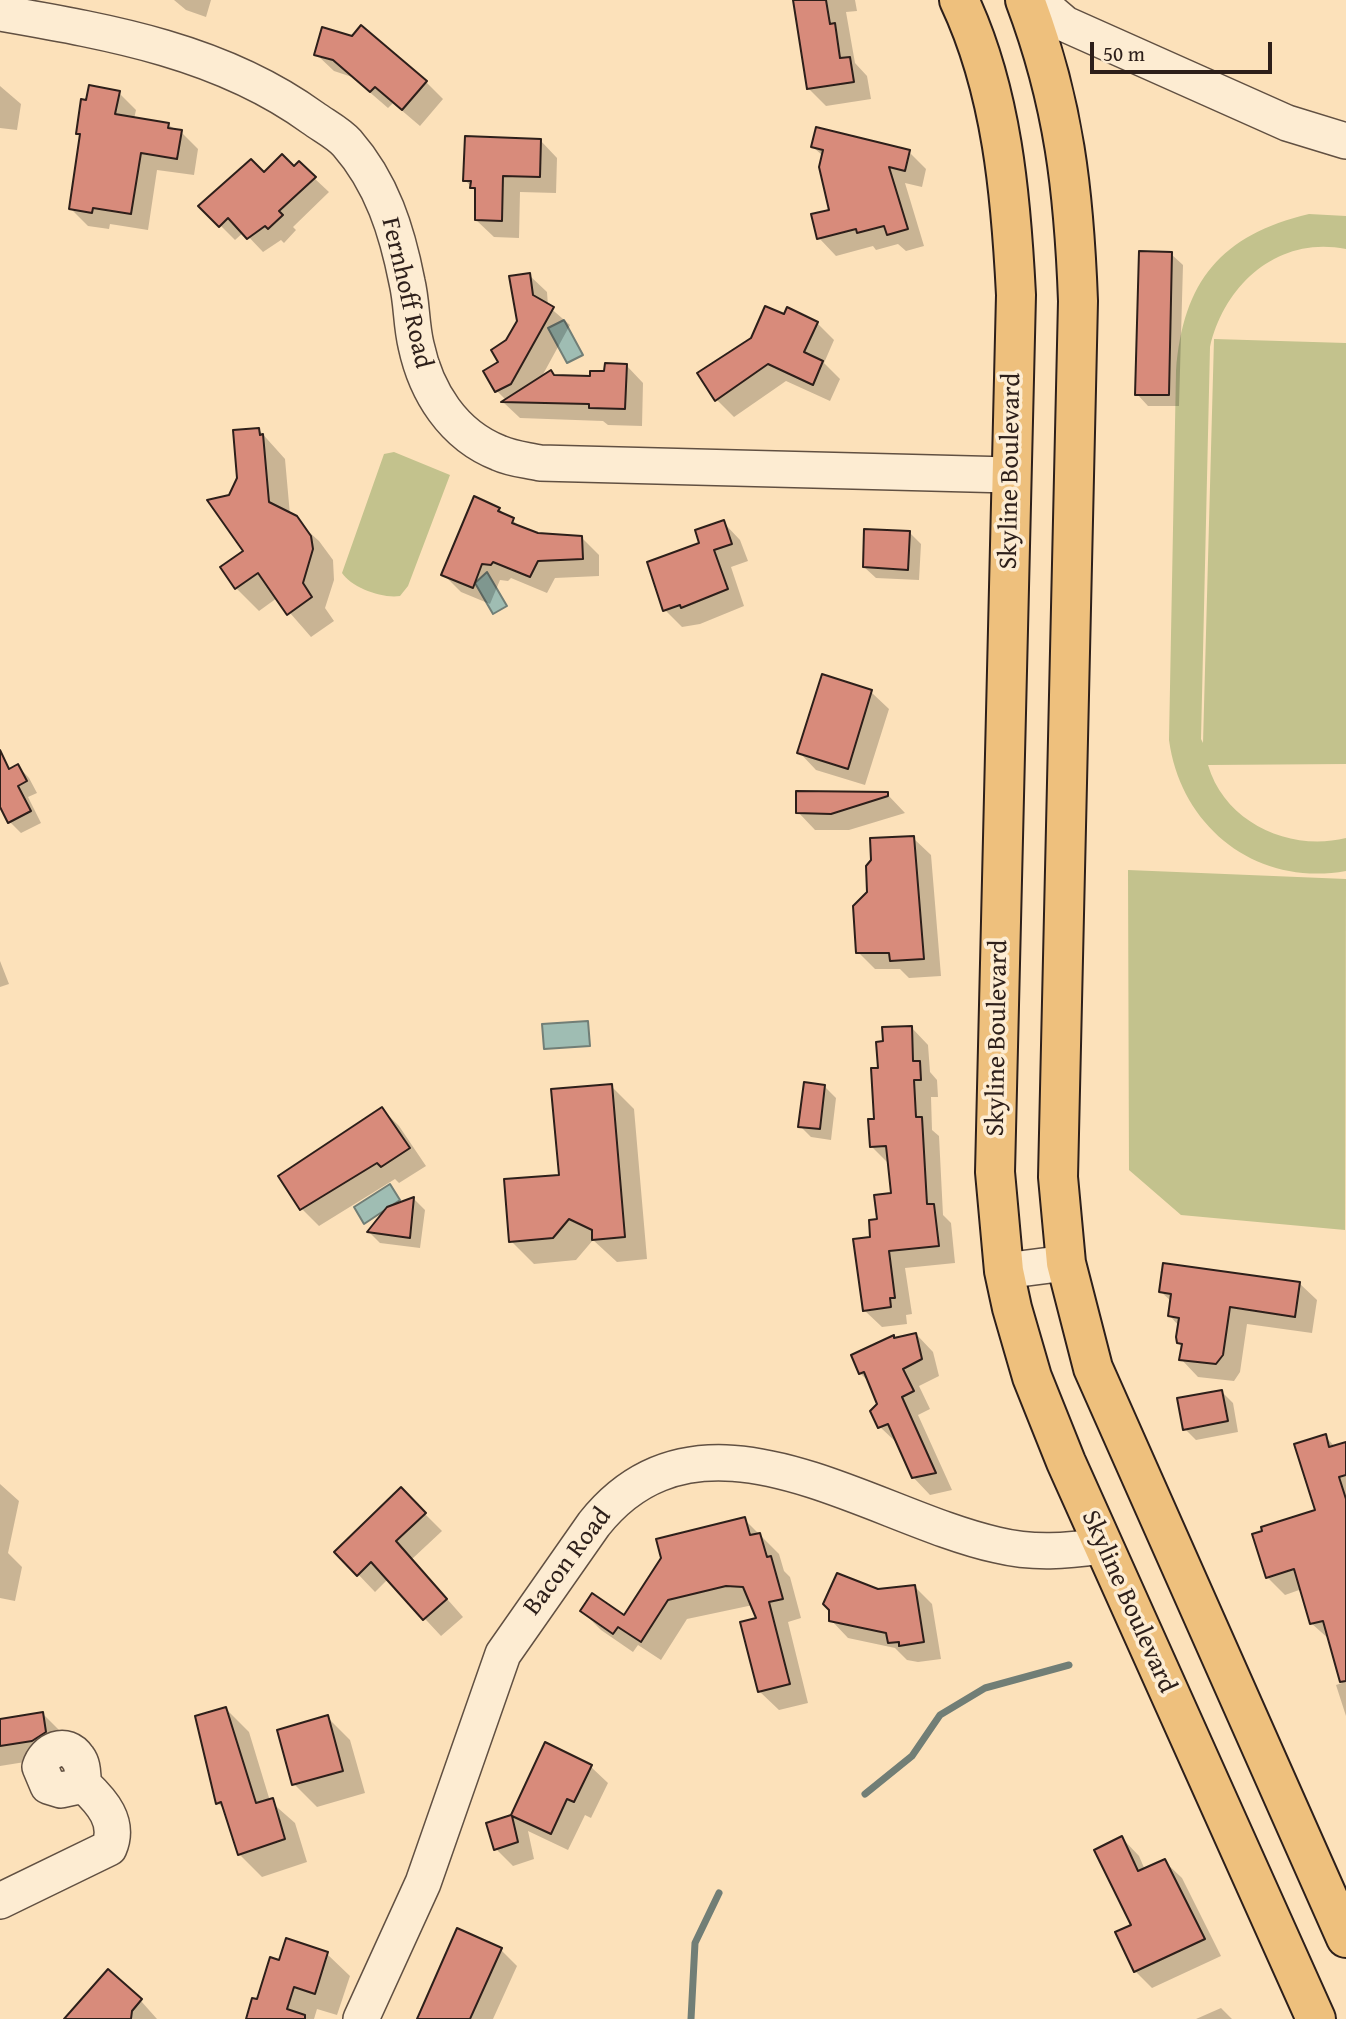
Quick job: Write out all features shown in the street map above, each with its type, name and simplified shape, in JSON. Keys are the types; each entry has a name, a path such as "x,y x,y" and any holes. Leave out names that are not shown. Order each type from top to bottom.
{"main road":[{"path":"1025,0 1045,54 1065,138 1075,212 1078,301 1058,1177 1066,1263 1093,1368 1346,1938"},
{"name":"Skyline Boulevard","path":"969,4 995,114 1012,218 1016,295 995,1172 1004,1271 1032,1377 1103,1546 1316,2019"}],"street":[{"path":"1037,0 1065,24 1287,123 1346,141"},
{"name":"Fernhoff Road","path":"0,13 97,30 206,60 298,107 345,141 376,181 393,225 408,284 416,345 426,379 445,414 470,437 500,454 540,463 1010,475"},
{"path":"1004,1271 1066,1263"},
{"name":"Bacon Road","path":"361,2019 423,1883 503,1654 610,1503 633,1487 680,1465 729,1462 793,1472 995,1545 1035,1552 1103,1546"},
{"path":"0,1901 109,1848 113,1834 111,1818 84,1785"}],"shaded area":[{"path":"1309,214 1346,216 1346,249 1321,247 1298,250 1277,258 1258,270 1241,285 1228,304 1217,324 1210,347 1201,739 1203,743 1214,339 1346,343 1346,764 1208,765 1229,803 1244,817 1262,828 1303,841 1346,838 1346,871 1313,874 1282,870 1254,860 1229,844 1207,824 1189,800 1176,772 1169,740 1176,371 1187,311 1198,287 1212,267 1230,249 1278,223"},
{"path":"394,452 450,475 408,586 400,596 376,594 352,583 342,573 384,454"},
{"path":"1128,870 1346,879 1345,1230 1181,1215 1129,1170"}],"water":[{"path":"564,320 583,355 567,363 548,328"},
{"path":"487,572 507,606 493,614 475,583"},
{"path":"588,1021 590,1046 544,1049 542,1024"},
{"path":"390,1184 400,1200 364,1224 354,1207"}],"building":[{"path":"793,0 826,0 830,24 835,23 840,58 850,57 854,82 807,89"},
{"path":"361,25 427,81 402,110 375,87 370,92 333,60 314,55 322,27 352,36"},
{"path":"89,85 120,91 115,114 169,123 168,128 182,130 177,159 141,153 131,214 93,208 92,213 69,209 80,134 76,134 81,99 86,100"},
{"path":"816,127 910,150 905,171 889,167 908,229 887,235 884,226 857,233 856,229 817,239 811,214 829,210 819,167 823,150 811,147"},
{"path":"465,136 541,139 540,177 503,176 502,221 475,220 475,188 470,188 471,181 463,181"},
{"path":"282,154 294,166 299,161 316,177 279,211 283,215 268,229 265,226 247,239 228,218 219,227 198,206 251,159 264,172"},
{"path":"1139,251 1172,252 1169,395 1135,395"},
{"path":"530,273 533,295 554,307 511,384 495,392 483,371 498,362 491,350 506,340 517,321 509,276"},
{"path":"765,306 784,314 787,307 818,322 804,352 823,361 813,385 768,364 715,401 697,373 751,338"},
{"path":"605,363 627,364 625,409 589,408 589,404 501,402 551,370 554,375 590,376 590,371 604,371"},
{"path":"259,428 260,435 263,434 269,502 297,516 311,536 313,549 303,583 312,597 287,615 258,573 235,589 220,567 243,551 207,500 229,495 237,478 233,430"},
{"path":"474,496 500,508 498,511 514,518 512,523 538,533 582,536 583,559 538,561 530,577 493,562 491,565 482,564 473,588 441,575"},
{"path":"724,520 732,544 714,550 728,589 681,608 680,605 663,611 647,562 699,543 695,530"},
{"path":"864,529 910,531 908,570 863,567"},
{"path":"822,674 872,690 848,769 797,753"},
{"path":"0,750 9,769 18,764 27,781 18,786 31,811 8,823 0,807"},
{"path":"796,791 888,792 888,796 831,814 796,813"},
{"path":"914,836 924,959 890,961 889,953 856,953 853,906 867,892 866,866 871,860 870,838"},
{"path":"912,1026 913,1061 920,1061 921,1080 914,1080 916,1117 922,1117 927,1204 934,1204 939,1246 889,1251 895,1298 890,1298 891,1307 863,1311 853,1239 870,1237 869,1220 877,1219 874,1195 891,1193 886,1146 870,1147 868,1119 874,1119 871,1068 878,1068 876,1042 883,1041 882,1027"},
{"path":"804,1082 825,1085 820,1129 798,1127"},
{"path":"612,1084 625,1237 592,1240 592,1230 569,1219 553,1238 509,1242 504,1179 559,1175 551,1089"},
{"path":"382,1107 410,1148 381,1167 377,1163 300,1210 278,1176"},
{"path":"414,1197 410,1238 367,1232 387,1207"},
{"path":"1163,1263 1300,1282 1295,1317 1230,1307 1223,1355 1216,1364 1179,1360 1182,1344 1177,1343 1176,1337 1179,1318 1168,1316 1171,1294 1159,1292"},
{"path":"916,1333 922,1359 903,1369 914,1391 902,1397 936,1473 912,1478 888,1424 878,1428 870,1411 877,1404 864,1372 859,1374 851,1355 894,1335 894,1338"},
{"path":"1222,1390 1228,1421 1183,1430 1177,1398"},
{"path":"1326,1434 1329,1447 1346,1442 1346,1475 1339,1477 1346,1499 1346,1681 1340,1682 1323,1621 1310,1624 1294,1569 1266,1578 1252,1534 1262,1531 1261,1527 1315,1510 1294,1444"},
{"path":"401,1487 426,1513 396,1541 447,1599 423,1620 371,1562 357,1576 334,1552"},
{"path":"745,1517 750,1535 760,1533 767,1557 771,1556 783,1599 769,1602 790,1684 758,1692 740,1622 756,1618 743,1587 726,1586 668,1600 641,1642 618,1627 613,1634 580,1611 592,1593 624,1615 661,1558 656,1539"},
{"path":"837,1573 878,1589 915,1585 924,1642 899,1646 899,1642 888,1643 886,1633 829,1621 829,1610 823,1604"},
{"path":"226,1707 256,1803 273,1798 285,1839 238,1855 221,1802 216,1804 195,1716"},
{"path":"43,1712 46,1732 32,1741 0,1746 0,1719"},
{"path":"328,1715 343,1771 292,1785 277,1730"},
{"path":"545,1742 592,1765 574,1802 567,1799 551,1834 512,1816 518,1842 494,1850 486,1823 511,1815"},
{"path":"1122,1836 1138,1871 1165,1859 1205,1939 1134,1972 1115,1932 1131,1925 1094,1850"},
{"path":"457,1928 502,1948 470,2019 417,2019"},
{"path":"286,1938 328,1952 315,1994 294,1987 287,2009 305,2015 305,2019 246,2019 252,1998 257,1999 270,1957 279,1960"},
{"path":"108,1969 142,1999 132,2011 131,2019 64,2019"}],"waterway":[{"path":"865,1794 912,1756 940,1715 985,1688 1069,1665"},
{"path":"691,2019 695,1943 719,1893"}]}
